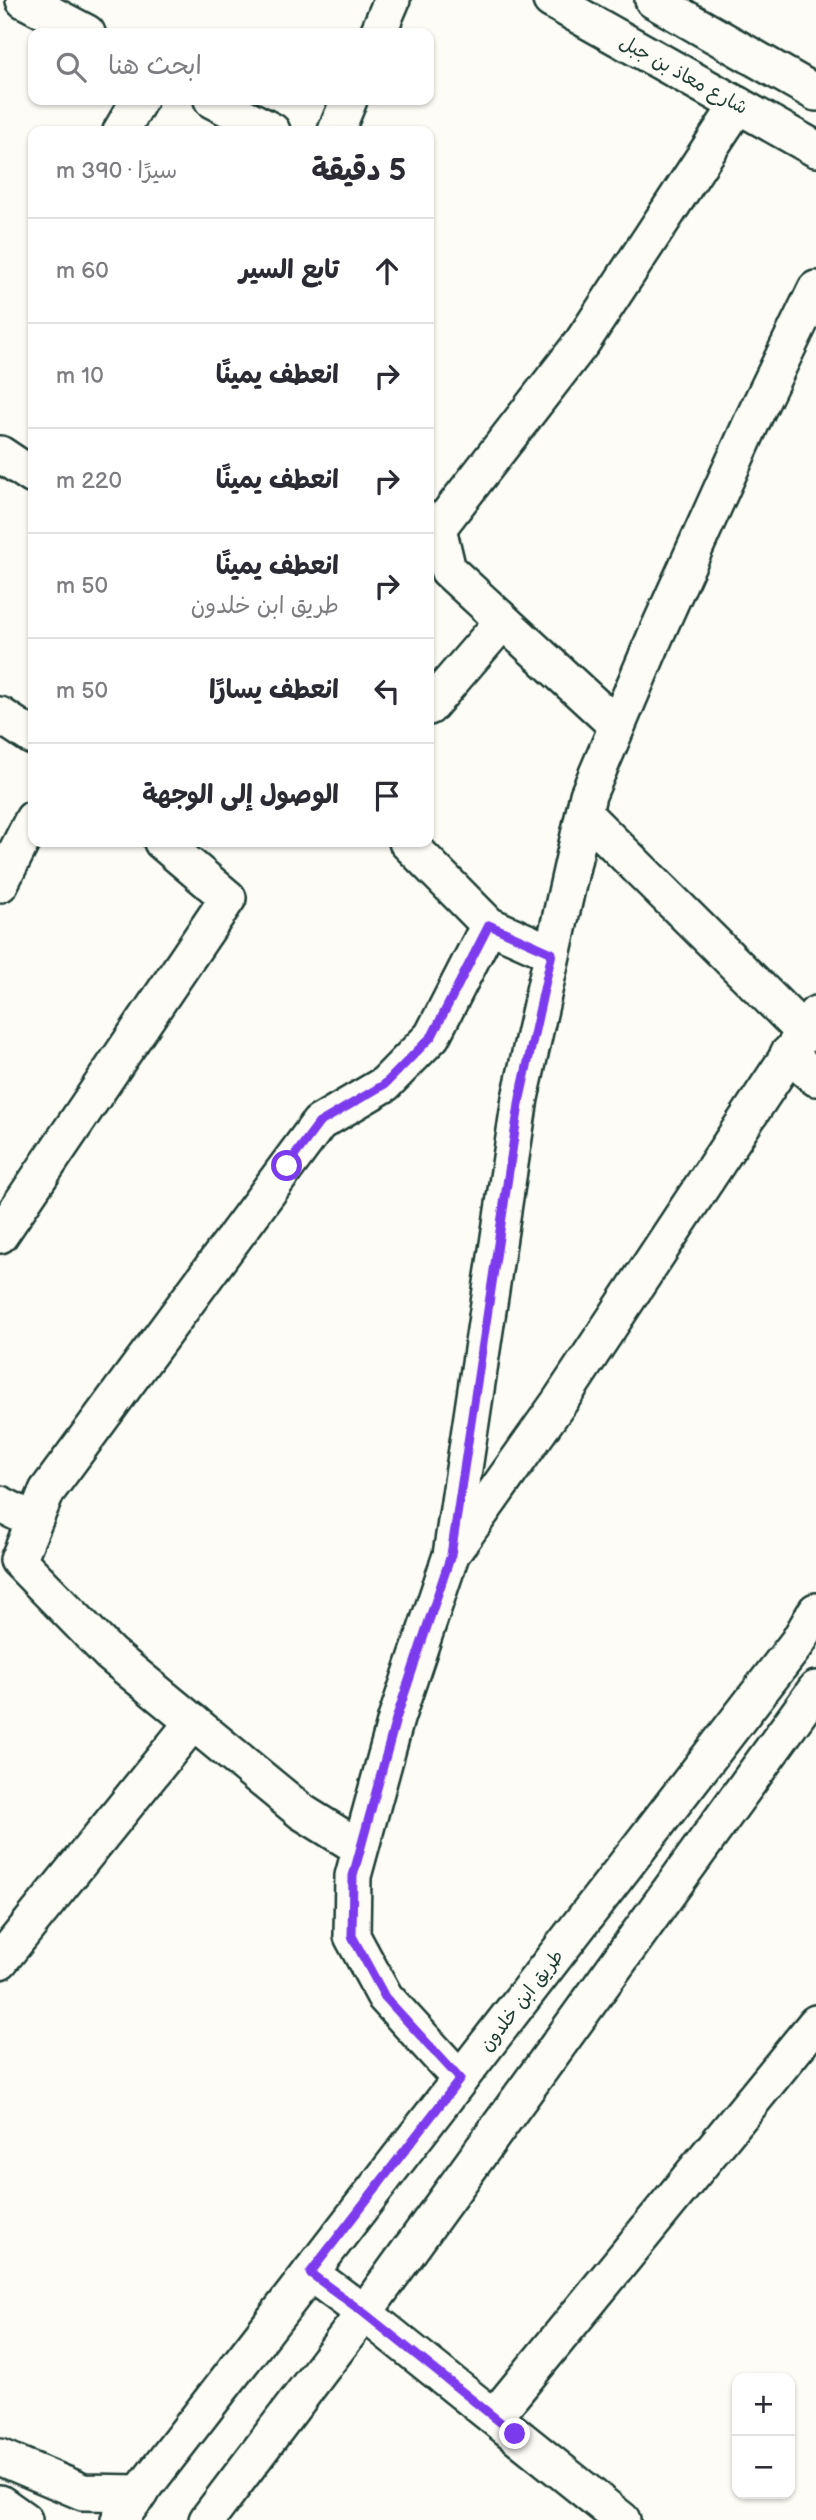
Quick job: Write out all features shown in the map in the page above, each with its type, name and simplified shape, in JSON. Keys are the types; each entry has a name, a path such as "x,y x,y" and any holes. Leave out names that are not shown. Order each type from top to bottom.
{"street":[{"path":"24,0 77,28"},
{"path":"380,28 392,0"},
{"name":"شارع معاذ بن جبل","path":"551,0 816,149"},
{"path":"653,0 816,93"},
{"path":"124,126 136,105"},
{"path":"222,105 262,126"},
{"path":"338,126 347,105"},
{"path":"617,726 448,570 434,524 583,341 738,105"},
{"path":"460,2079 385,1997 352,1936 353,1876 396,1719 451,1555 520,1098 588,795 754,417 816,289"},
{"path":"0,454 28,473"},
{"path":"434,701 503,621"},
{"path":"0,715 28,734"},
{"path":"584,814 803,1033 816,1078"},
{"path":"0,884 28,830"},
{"path":"0,1235 228,898 168,847"},
{"path":"412,847 489,925 552,953"},
{"path":"360,1849 302,1812 110,1654 9,1560 34,1521 47,1491 319,1123 385,1084 432,1036 489,925"},
{"path":"451,1555 560,1401 803,1033"},
{"path":"0,1504 34,1521"},
{"name":"طريق ابن خلدون","path":"119,2520 797,1642 816,1611"},
{"path":"207,2520 364,2313 816,1689"},
{"path":"0,1961 193,1722"},
{"path":"494,2417 816,2023"},
{"path":"310,2273 364,2313 622,2520"},
{"path":"0,2457 83,2492 141,2493"},
{"path":"0,2503 24,2520"}],"route":[{"path":"287,1166 319,1123 385,1084 432,1036 489,925 552,953 520,1098 451,1555 396,1719 353,1876 352,1936 385,1997 460,2079 310,2273 515,2434"}]}
